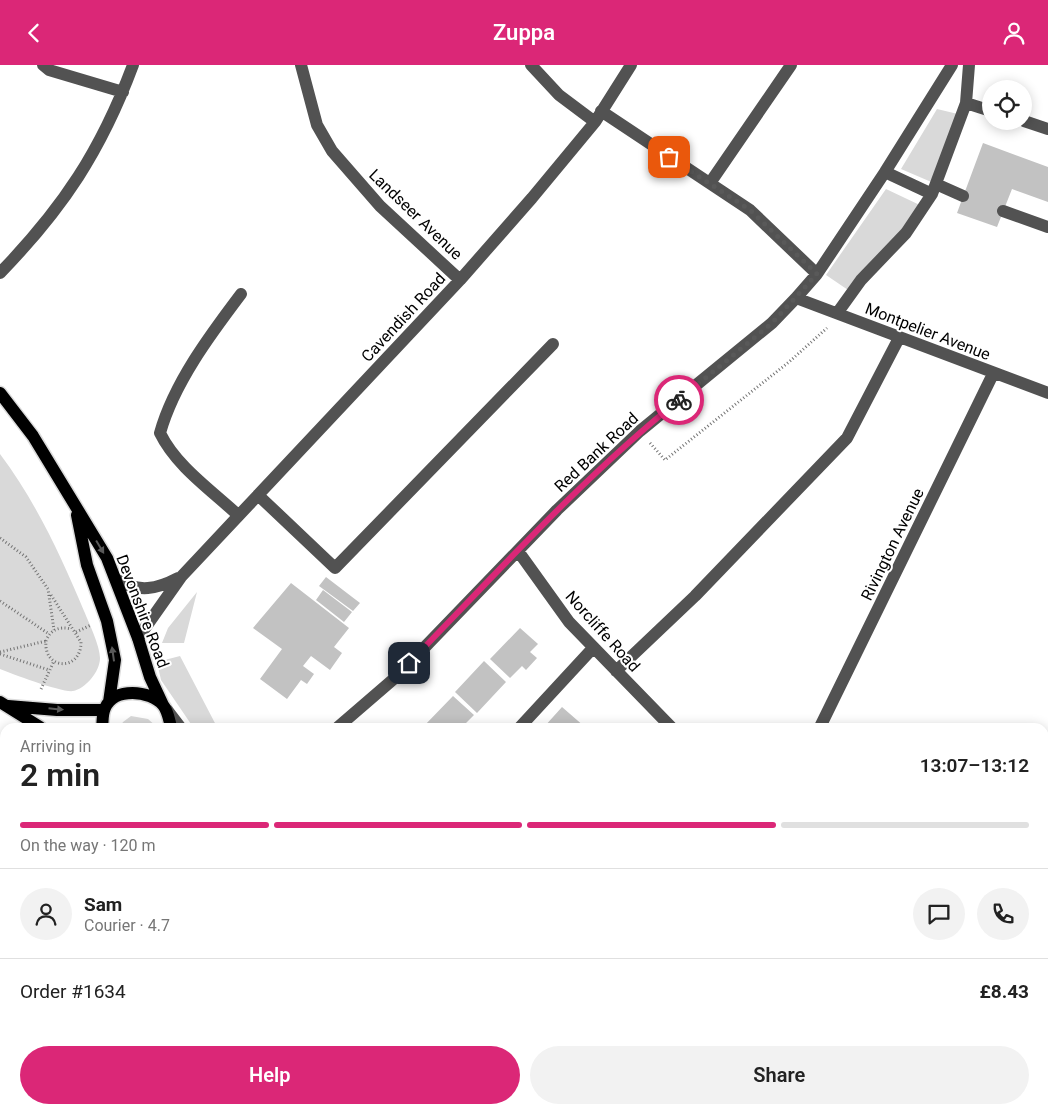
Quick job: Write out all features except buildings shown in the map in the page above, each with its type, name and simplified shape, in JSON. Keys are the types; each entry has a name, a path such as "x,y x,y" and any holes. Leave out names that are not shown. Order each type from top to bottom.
{"main road":[{"name":"Devonshire Road","path":"0,393 33,436 107,558 138,638 150,677 165,707 170,723"},
{"name":"Devonshire Road","path":"75,505 88,565 107,621 115,660 103,723"},
{"path":"4,704 57,710 106,706 128,694 138,693 154,697 165,707"},
{"path":"4,704 34,723"}],"street":[{"path":"43,65 49,70 123,92"},
{"path":"0,273 37,235 65,199 98,147 133,65"},
{"name":"Landseer Avenue","path":"301,65 317,125 332,151 380,207 460,279"},
{"path":"531,65 559,95 710,183 750,210 817,274"},
{"name":"Cavendish Road","path":"138,638 180,577 460,279 532,198 598,116 630,65"},
{"path":"710,183 791,65"},
{"name":"Red Bank Road","path":"343,723 396,677 557,510 640,431 772,323 796,298 817,274 885,172 952,65"},
{"path":"840,313 860,280 906,233 934,189 966,103 969,65"},
{"path":"966,103 982,108"},
{"path":"1032,124 1048,129"},
{"path":"885,172 934,189 963,196"},
{"path":"1003,211 1048,227"},
{"path":"238,515 181,463 167,447 160,433 165,416 206,340 241,294"},
{"name":"Montpelier Avenue","path":"796,298 840,313 993,374 1048,393"},
{"path":"616,671 695,596 846,437 899,338"},
{"path":"258,495 335,568 553,344"},
{"name":"Rivington Avenue","path":"822,723 993,374"},
{"name":"Norcliffe Road","path":"518,551 569,622 667,723"},
{"name":"Cavendish Road","path":"117,580 137,589 150,589 163,586 180,577"},
{"path":"524,723 593,648"},
{"path":"165,707 177,723"},
{"name":"Red Bank Road","path":"352,723 362,708"}],"path":[{"path":"656,450 665,459 789,362 840,313"},
{"path":"0,538 26,557 39,572 51,595 61,608 71,629 79,637 81,642 80,654 71,662 59,663 54,661 46,653 46,641 49,634 59,628 71,629"},
{"path":"51,595 54,630"},
{"path":"0,601 49,634"},
{"path":"0,653 46,641"},
{"path":"0,653 49,670"},
{"path":"41,689 54,661"}],"shaded area":[{"path":"937,109 962,115 936,184 901,169"},
{"path":"886,189 924,207 851,292 826,275"},
{"path":"0,454 25,491 47,530 91,628 100,653 95,674 78,690 67,691 59,689 0,669"},
{"path":"197,592 184,643 162,643 168,628"},
{"path":"180,656 215,723 190,723 161,680 157,662"},
{"path":"131,716 148,719 152,723 122,723"}],"way so far":[{"path":"669,157 750,210 817,274 772,323 679,400"}],"route":[{"path":"409,663 557,510 640,431 679,400"}]}
